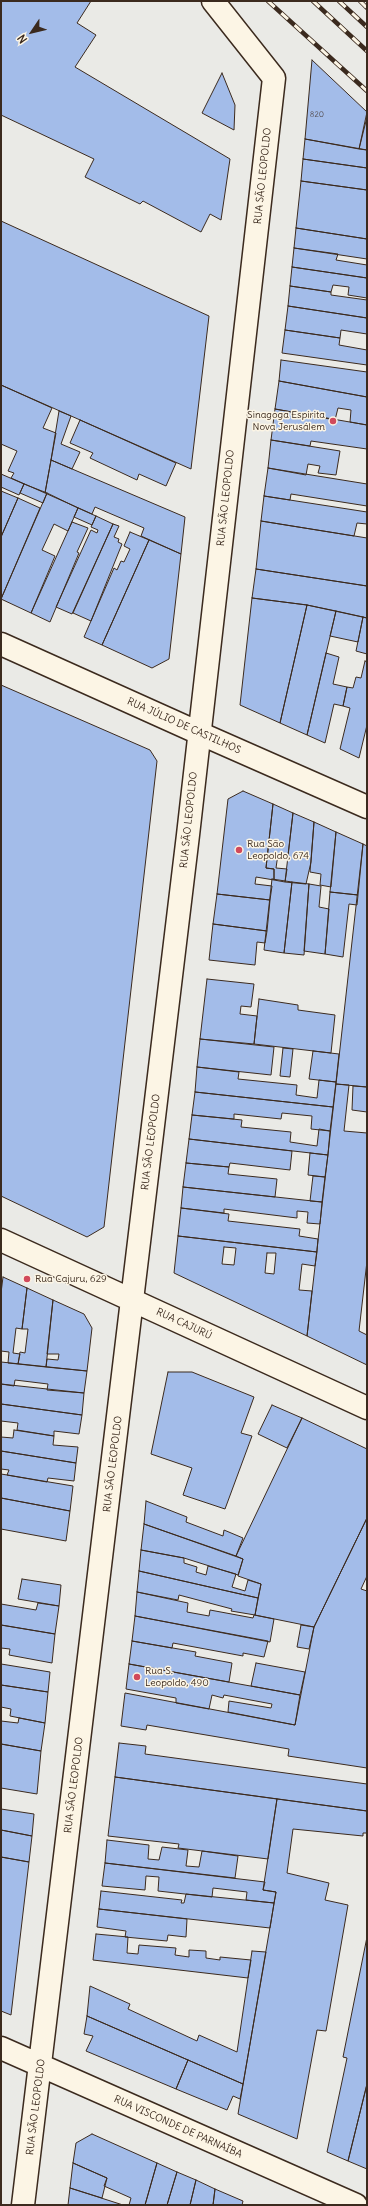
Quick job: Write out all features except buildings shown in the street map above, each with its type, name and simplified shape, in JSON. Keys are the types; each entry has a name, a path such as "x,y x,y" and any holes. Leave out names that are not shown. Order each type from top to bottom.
{"street":[{"name":"RUA SÃO LEOPOLDO","path":"23,2205 41,2066 199,733 274,78 213,1"},
{"name":"RUA JÚLIO DE CASTILHOS","path":"1,644 367,807"},
{"name":"RUA CAJURÚ","path":"1,1240 367,1408"},
{"name":"RUA VISCONDE DE PARNAÍBA","path":"1,2048 356,2205"}],"railway":[{"path":"268,1 367,91"},
{"path":"313,1 367,51"},
{"path":"339,1 367,27"},
{"path":"360,1 367,8"}],"place":[{"name":"Sinagoga Espírita Nova Jerusálem","path":"333,421"},
{"name":"Rua São Leopoldo, 674","path":"239,850"},
{"name":"Rua Cajuru, 629","path":"27,1279"},
{"name":"Rua S. Leopoldo, 490","path":"137,1677"}]}
